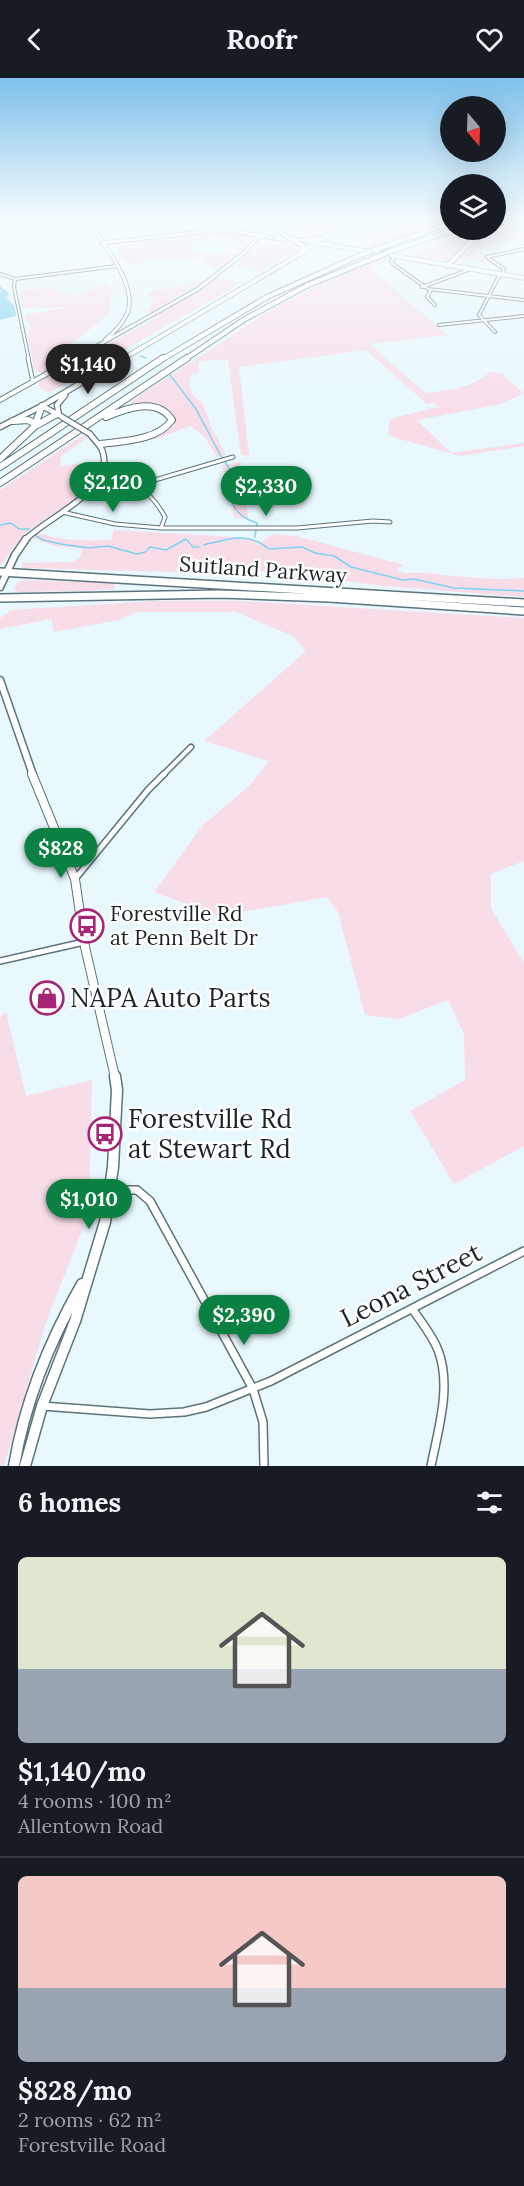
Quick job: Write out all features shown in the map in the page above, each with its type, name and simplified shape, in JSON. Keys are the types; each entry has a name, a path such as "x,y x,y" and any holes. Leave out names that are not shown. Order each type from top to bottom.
{"highway":[{"path":"0,467 232,315 294,283"},
{"path":"0,483 261,309 314,283"},
{"path":"35,426 42,406"},
{"path":"71,435 110,415 130,408 156,408 166,412 171,418 169,426 159,432 100,444"},
{"path":"0,459 35,426 48,417 60,416"},
{"path":"13,421 28,420 35,426"},
{"name":"Suitland Parkway","path":"4,572 524,603"},
{"name":"Suitland Parkway","path":"0,598 220,594 524,611"}],"main road":[{"path":"42,406 254,283"},
{"path":"0,427 65,395 166,334"},
{"path":"60,416 57,405 65,395"},
{"path":"0,587 4,572 26,539 90,490 99,480 105,459 100,444 90,434 42,406"},
{"path":"0,680 22,748 75,879 84,942 116,1080 116,1128 111,1190 103,1230 75,1321 42,1406 25,1466"},
{"path":"14,1466 18,1436 36,1379 63,1316 87,1276"}],"street":[{"path":"15,283 33,382"},
{"path":"97,346 121,325 129,309 131,297 127,283"},
{"path":"0,400 136,325 206,283"},
{"path":"418,283 431,290 524,300"},
{"path":"422,286 431,283"},
{"path":"495,332 480,314 497,283"},
{"path":"431,290 427,297 435,305"},
{"path":"439,325 524,316"},
{"path":"121,325 136,325"},
{"path":"138,485 233,457"},
{"path":"99,480 138,485 147,490 164,514 166,520 161,528"},
{"path":"62,512 115,524 161,528 282,528 373,520 390,522"},
{"path":"75,879 148,790 191,747"},
{"path":"0,961 84,942"},
{"path":"111,1190 132,1188 140,1190 147,1196 253,1389 263,1422 264,1466"},
{"name":"Leona Street","path":"42,1406 157,1414 183,1413 253,1389 413,1310 524,1251"},
{"path":"413,1310 433,1341 441,1364 442,1395 431,1466"}],"shaded area":[{"path":"194,283 241,283 49,393 39,387 43,378 160,316 148,312 153,299 147,292"},
{"path":"322,283 388,283 447,335 370,344 425,393 468,385 490,372 503,373 524,393 501,404 417,420 451,453 524,443 524,446 460,456 388,434 390,419 438,407 435,403 427,404 366,350 239,367 249,456 241,455 228,360 199,361 199,372 191,375 189,384 192,394 203,404 212,429 226,455 217,457 204,436 190,426 159,438 110,448 114,444 155,437 174,426 176,420 171,411 130,403 272,309"},
{"path":"103,284 109,285 112,291 110,313 70,345 85,349 45,373 35,372 27,335 31,325 25,315 70,307 22,308 19,291 48,287 77,296"},
{"path":"85,434 87,438 60,457 59,466 97,462 99,467 96,478 79,497 23,536 0,566 0,490"},
{"path":"241,462 248,519 234,517 222,465"},
{"path":"114,530 235,537 252,539 258,544 273,534 296,536 404,565 397,570 403,572 486,579 524,578 524,597 385,586 261,571 175,572 22,568 22,563 72,562 80,558 82,549 55,546 32,538 39,533 75,540 111,540"},
{"path":"22,580 115,583 114,590 20,592 14,590 17,583"},
{"path":"152,601 243,601 524,618 524,861 491,874 491,908 524,963 524,1146 454,1184 410,1111 465,1080 464,1034 448,1000 399,1019 365,1015 338,912 327,897 219,916 154,892 203,825 250,785 269,761 204,741 306,651 293,636 236,612 136,612 120,620 54,632 51,619 0,629 0,618 11,610"},
{"path":"6,1012 26,1096 92,1080 90,1172 83,1228 46,1322 4,1466 0,1466 0,1017"}],"water":[{"path":"0,286 9,293 7,298 15,307 16,316 0,320"}],"waterway":[{"path":"112,344 113,352 124,351"},
{"path":"141,356 146,358"},
{"path":"170,375 196,409 222,458"},
{"path":"225,462 233,474 230,491 233,505 242,516 257,523 255,537"},
{"path":"0,525 11,523 19,529 29,529"},
{"path":"35,535 43,540 61,544 89,548 108,546 137,554 145,552 150,547 166,550 186,539 193,547 199,547"},
{"path":"204,545 246,538 261,543 269,549 302,547 315,553 334,556 351,567 403,580 414,579 454,588 524,591"}],"place":[{"name":"Forestville Rd at Penn Belt Dr","path":"87,926"},
{"name":"NAPA Auto Parts","path":"47,998"},
{"name":"Forestville Rd at Stewart Rd","path":"105,1134"}]}
